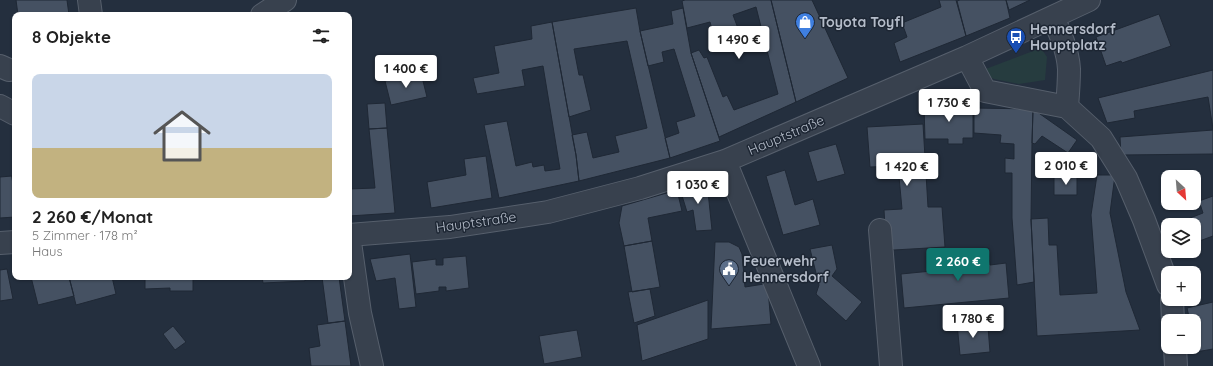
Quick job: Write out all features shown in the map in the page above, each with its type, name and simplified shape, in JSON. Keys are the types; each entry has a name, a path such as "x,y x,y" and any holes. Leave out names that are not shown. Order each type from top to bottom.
{"street":[{"path":"90,0 91,12"},
{"path":"267,12 285,0"},
{"name":"Hauptstraße","path":"352,235 450,227 548,212 640,188 725,161 967,57 1087,1"},
{"path":"1053,17 1061,34 1068,59 1067,107"},
{"path":"967,57 986,91 1067,107 1101,138 1114,156 1126,178 1144,220 1161,266"},
{"path":"0,106 12,112"},
{"path":"725,161 809,366"},
{"path":"880,230 891,366"},
{"path":"0,243 12,242"},
{"path":"352,256 360,313 372,366"},
{"path":"1175,354 1176,366"}],"green space":[{"path":"1041,48 1047,57 1045,80 1019,84 994,79 986,75 983,70"}],"building":[{"path":"16,0 67,0 69,12 18,12"},
{"path":"771,0 796,102 719,137 691,53 699,50 704,58 707,57 723,97 727,95 734,110 778,94 756,7 733,15 742,39 717,48 710,22 687,28 682,1"},
{"name":"Toyota Toyfl","path":"771,0 812,0 848,78 796,102"},
{"path":"939,0 956,0 966,36 900,62 894,43 907,37 902,23 941,7"},
{"path":"1006,0 1010,18 966,36 957,1"},
{"path":"1006,0 1030,0 1009,10"},
{"path":"636,8 670,158 579,181 572,135 587,132 593,158 619,152 615,136 647,128 627,41 574,49 579,75 583,75 591,110 569,117 552,22"},
{"path":"683,8 691,53 720,141 670,158 665,138 679,133 676,122 695,116 674,49 662,52 664,62 648,66 640,31 673,24 671,11"},
{"path":"1159,14 1171,46 1122,63 1121,61 1106,66 1096,37"},
{"path":"552,22 576,155 579,181 499,198 484,125 507,121 516,166 532,162 533,167 544,165 545,171 560,169 543,66 522,70 525,86 477,94 473,78 499,73 494,46 532,39 531,26"},
{"path":"1213,70 1213,129 1208,97 1134,111 1135,118 1107,123 1098,98"},
{"path":"421,73 427,97 391,105 385,81"},
{"path":"385,103 387,128 369,129 367,104"},
{"path":"973,106 973,138 963,138 963,144 948,144 948,139 925,139 924,107"},
{"path":"974,108 1033,109 1031,219 1034,282 1017,285 1012,218 1012,173 1005,173 1005,158 1014,159 1014,144 1000,143 1001,135 974,133"},
{"path":"1033,109 1077,140 1068,153 1042,136 1035,144 1032,143"},
{"path":"923,124 928,207 942,207 945,247 894,250 886,243 884,210 902,209 898,166 870,167 867,127"},
{"path":"387,128 395,213 352,216 352,189 375,188 369,129"},
{"path":"1213,130 1213,154 1121,155 1120,137"},
{"path":"836,144 845,174 817,182 808,152"},
{"path":"486,156 492,198 431,208 427,182 466,175 464,159"},
{"path":"1064,158 1081,158 1081,176 1064,176"},
{"path":"785,170 795,205 813,199 820,225 783,235 766,176"},
{"path":"1097,175 1115,175 1110,213 1126,292 1140,330 1037,336 1031,219 1048,218 1049,245 1057,245 1060,295 1097,293 1091,215"},
{"path":"12,176 12,217 0,218 0,177"},
{"path":"1054,176 1077,176 1077,195 1054,195"},
{"path":"707,182 712,230 696,231 693,210 687,212 680,189"},
{"path":"677,190 682,211 648,218 652,241 624,246 619,223 622,206"},
{"path":"1213,196 1213,236 1201,240 1201,218 1190,218 1203,213 1201,200"},
{"path":"1161,232 1161,244 1157,233"},
{"path":"652,241 660,287 632,292 624,246"},
{"name":"Feuerwehr Hennersdorf","path":"715,242 729,242 739,247 742,254 745,287 764,284 768,289 771,324 711,329"},
{"path":"832,245 837,269 832,276 862,302 846,321 816,294 819,285 810,249"},
{"path":"988,248 990,265 1006,263 1009,298 904,308 901,274 952,269 963,250"},
{"path":"410,254 416,307 399,309 395,278 376,281 370,259"},
{"path":"466,256 469,288 446,291 446,287 439,287 439,291 416,294 412,262 436,259 436,265 443,265 443,258"},
{"path":"7,269 13,299 0,301 0,270"},
{"path":"32,280 70,280 74,296 38,305"},
{"path":"70,280 113,280 116,294 76,305"},
{"path":"145,280 193,280 193,291 170,291 170,288 145,289"},
{"path":"262,280 305,280 305,281 263,283"},
{"path":"322,280 339,280 345,321 328,323"},
{"path":"650,289 655,316 634,323 628,292"},
{"path":"708,300 708,339 642,361 637,325"},
{"path":"1213,302 1213,349 1201,351 1201,314 1188,314 1187,308"},
{"path":"345,321 351,366 311,366 309,348 320,346 317,325"},
{"path":"972,321 972,329 988,327 990,352 960,355 957,323"},
{"path":"173,326 186,342 175,350 163,334"},
{"path":"577,330 582,357 544,364 539,336"}],"place":[{"name":"Toyota Toyfl","path":"805,39"},
{"name":"Hennersdorf Hauptplatz","path":"1016,54"},
{"name":"Feuerwehr Hennersdorf","path":"729,286"}]}
